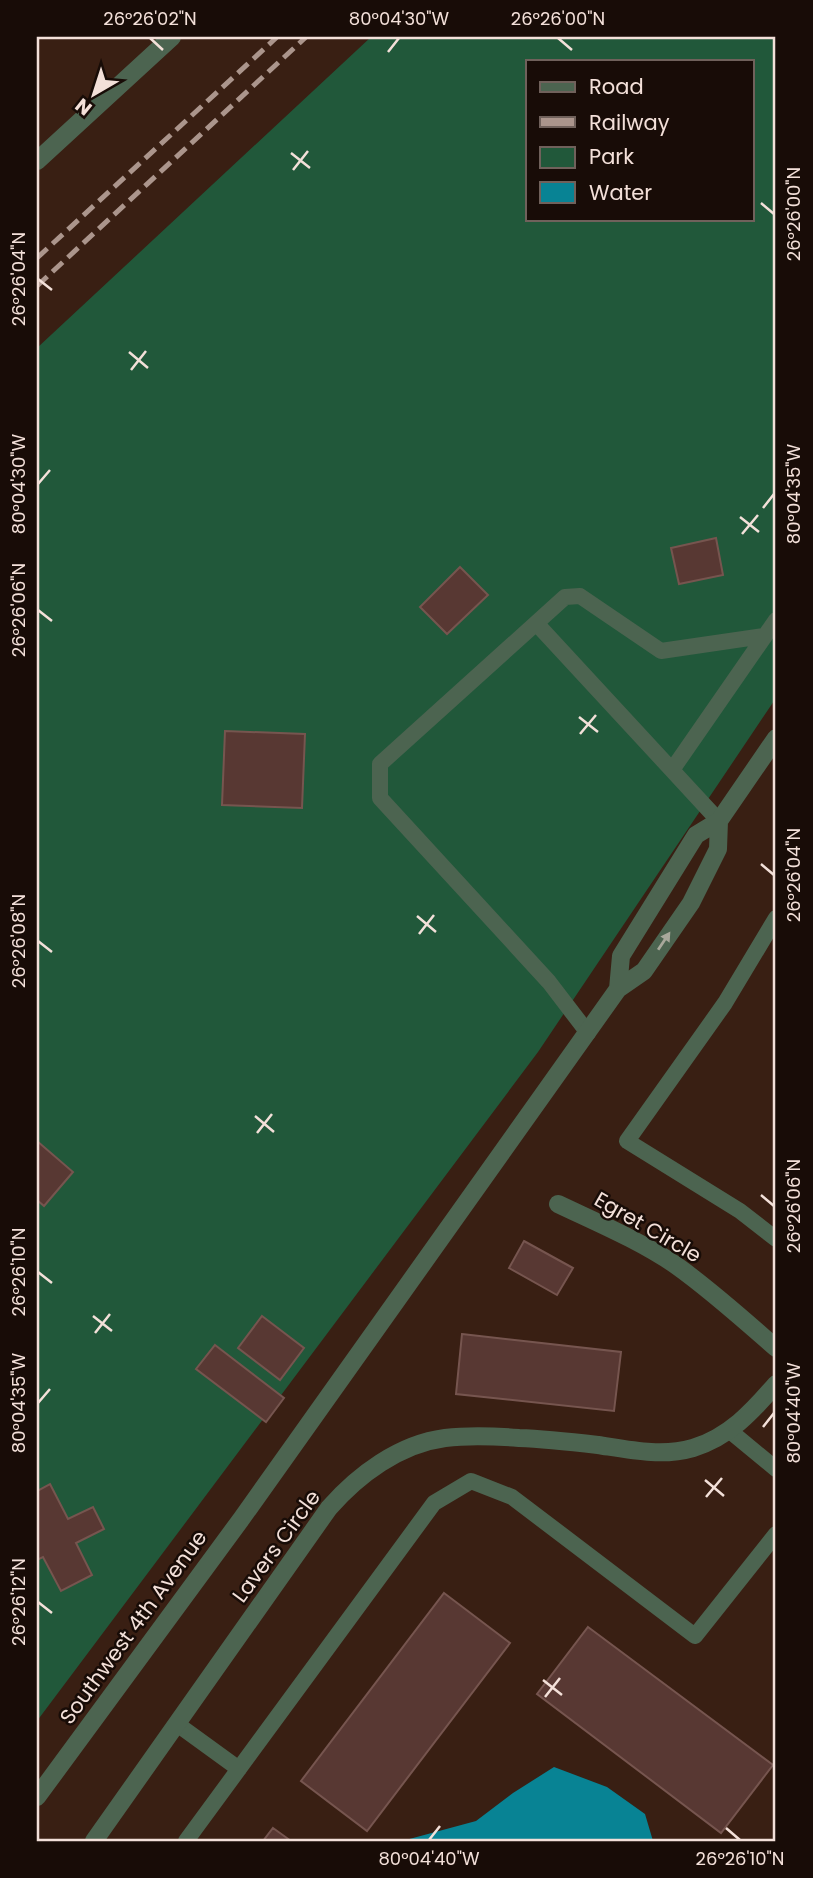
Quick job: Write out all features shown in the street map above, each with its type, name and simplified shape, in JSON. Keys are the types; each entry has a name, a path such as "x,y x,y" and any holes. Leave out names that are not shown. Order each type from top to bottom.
{"street":[{"path":"37,161 172,37"},
{"path":"618,989 621,956 696,835 719,821 776,738"},
{"path":"618,989 644,971 691,903 719,849 719,821"},
{"name":"Southwest 4th Avenue","path":"37,1797 242,1518 618,989"},
{"name":"Egret Circle","path":"558,1204 617,1232 676,1265 776,1348"},
{"name":"Lavers Circle","path":"93,1841 329,1508 344,1491 380,1464 400,1453 442,1438 485,1436 670,1452 701,1445 730,1431 776,1384"}],"lane":[{"path":"588,1033 549,982 380,798 380,764 565,597 580,596 661,651 764,636"},
{"path":"672,770 776,620"},
{"path":"536,623 719,821"},
{"path":"776,918 725,1003 627,1140 740,1211 776,1239"},
{"path":"730,1431 776,1469"},
{"path":"186,1841 434,1503 471,1481 512,1497 695,1636 776,1534"},
{"path":"177,1724 239,1769"}],"green space":[{"path":"371,37 776,37 776,698 538,1052 37,1721 37,348"}],"water":[{"path":"554,1767 607,1787 645,1814 653,1841 402,1841 476,1821"}],"building":[{"path":"716,538 723,575 679,584 671,548"},
{"path":"460,567 488,595 447,634 420,607"},
{"path":"225,731 305,734 302,808 222,805"},
{"path":"37,1141 73,1172 44,1206 37,1200"},
{"path":"524,1241 573,1268 557,1295 509,1268"},
{"path":"262,1316 304,1348 280,1380 238,1348"},
{"path":"462,1334 621,1352 614,1411 456,1394"},
{"path":"215,1345 284,1398 266,1422 196,1369"},
{"path":"50,1484 68,1519 93,1507 104,1529 76,1543 92,1575 61,1591 43,1557 37,1560 37,1491"},
{"path":"444,1593 510,1643 367,1831 301,1781"},
{"path":"588,1627 773,1765 721,1833 537,1694"},
{"path":"273,1828 291,1841 263,1841"}],"railway":[{"path":"37,258 277,37"},
{"path":"37,286 306,37"}]}
